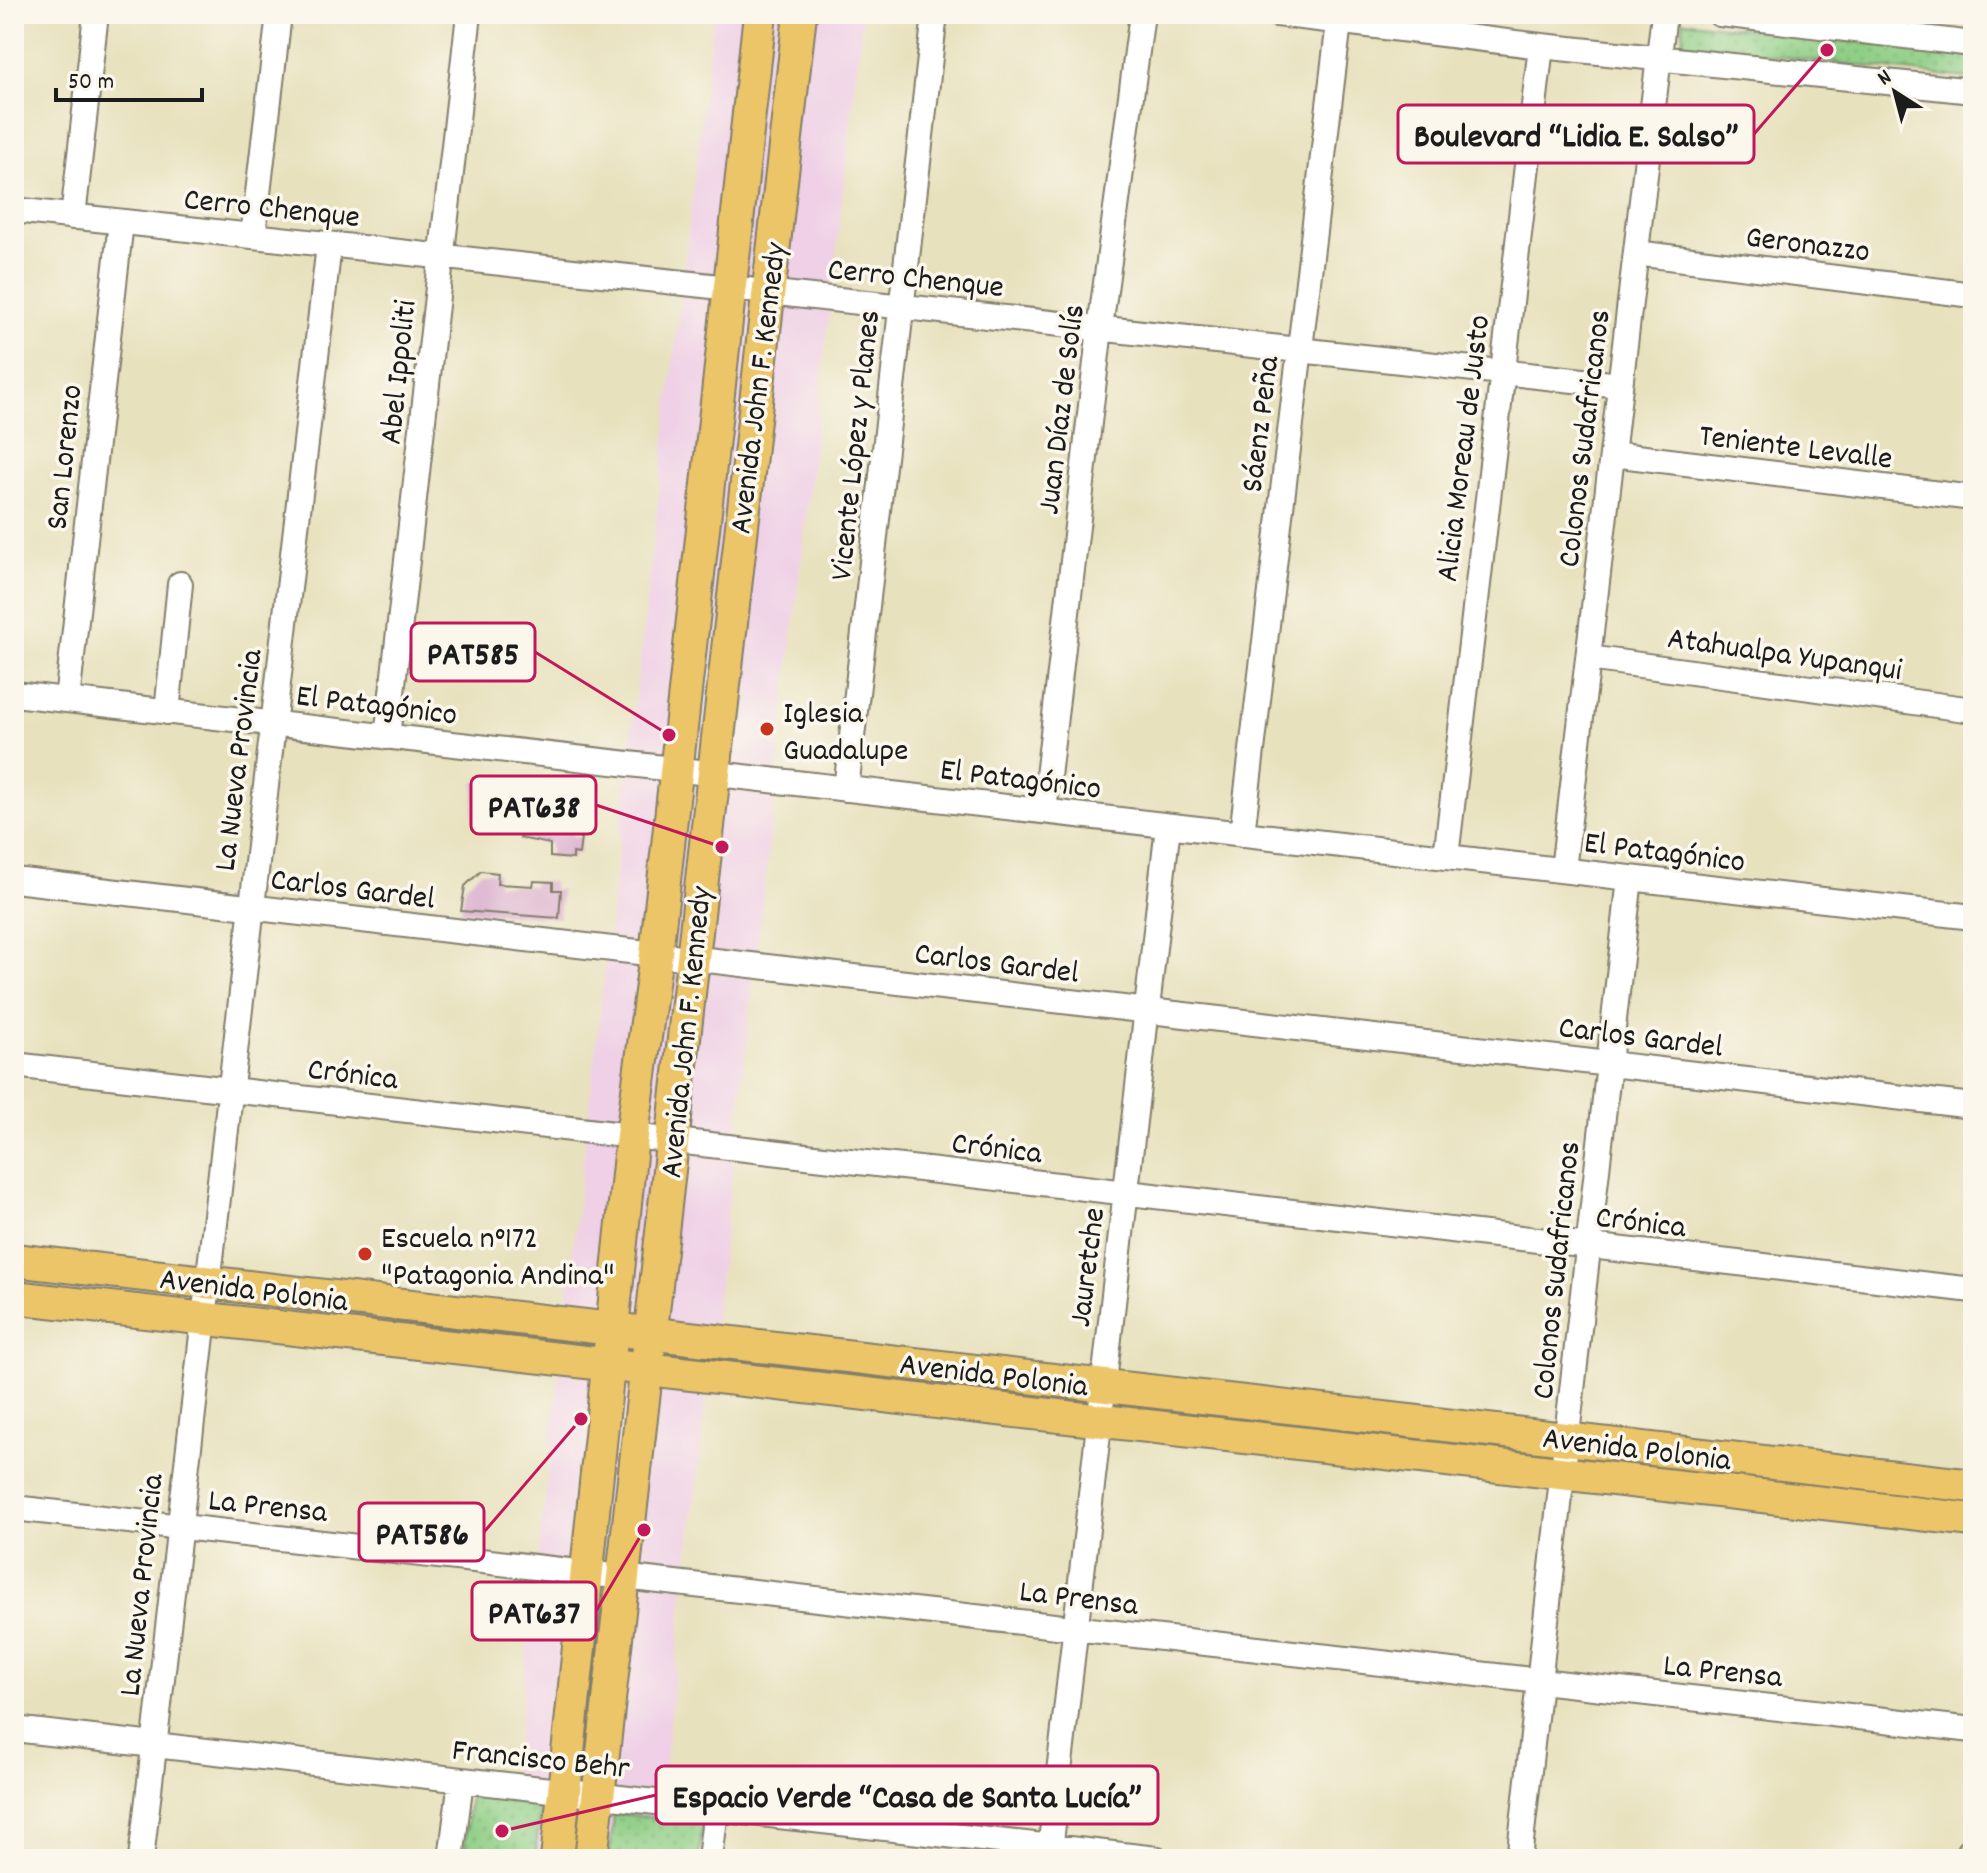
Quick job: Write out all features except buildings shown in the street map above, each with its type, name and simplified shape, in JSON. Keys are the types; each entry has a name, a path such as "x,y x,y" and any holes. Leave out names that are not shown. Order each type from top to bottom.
{"main road":[{"name":"Avenida John F. Kennedy","path":"557,1859 632,1136 656,954 760,14"},
{"name":"Avenida John F. Kennedy","path":"591,1859 625,1577 648,1333 673,1141 691,958 800,14"},
{"name":"Avenida Polonia","path":"14,1260 1973,1486"},
{"name":"Avenida Polonia","path":"14,1297 1973,1520"}],"street":[{"path":"73,217 96,14"},
{"path":"253,236 279,14"},
{"name":"Abel Ippoliti","path":"387,737 469,14"},
{"name":"Vicente López y Planes","path":"846,789 935,14"},
{"name":"Juan Díaz de Solís","path":"1044,811 1100,328 1142,14"},
{"path":"1277,14 1541,46 1973,91"},
{"name":"Colonos Sudafricanos","path":"1563,870 1662,58 1664,14"},
{"path":"1720,14 1973,44"},
{"name":"Sáenz Peña","path":"1242,834 1339,22"},
{"name":"Alicia Moreau de Justo","path":"1446,857 1541,46"},
{"name":"Cerro Chenque","path":"14,210 1620,385"},
{"name":"San Lorenzo","path":"67,700 121,222"},
{"name":"La Nueva Provincia","path":"141,1859 177,1526 329,245"},
{"name":"Geronazzo","path":"1636,253 1973,295"},
{"name":"Teniente Levalle","path":"1612,454 1973,498"},
{"path":"167,712 180,584"},
{"name":"Atahualpa Yupanqui","path":"1588,658 1973,710"},
{"name":"El Patagónico","path":"14,694 1973,917"},
{"name":"Jauretche","path":"1049,1853 1168,826"},
{"name":"Colonos Sudafricanos","path":"1519,1859 1630,878"},
{"name":"Carlos Gardel","path":"14,880 1973,1106"},
{"name":"Crónica","path":"14,1065 1973,1290"},
{"name":"La Prensa","path":"14,1508 1973,1730"},
{"name":"Francisco Behr","path":"14,1729 716,1809 1049,1853 1157,1859"},
{"path":"451,1859 461,1780"},
{"path":"710,1859 716,1809"}],"shaded area":[{"path":"713,14 863,14 654,1859 504,1859"}],"green space":[{"path":"1683,21 1973,56 1973,79 1682,45"},
{"path":"470,1795 541,1803 535,1859 463,1859"},
{"path":"614,1813 703,1823 699,1859 609,1859"}],"place":[{"name":"Boulevard “Lidia E. Salso”","path":"1827,50"},
{"name":"Iglesia Guadalupe","path":"767,729"},
{"name":"PAT585","path":"669,735"},
{"name":"PAT638","path":"722,847"},
{"name":"Escuela n°172 \"Patagonia Andina\"","path":"365,1254"},
{"name":"PAT586","path":"581,1419"},
{"name":"PAT637","path":"644,1530"},
{"name":"Espacio Verde “Casa de Santa Lucía”","path":"502,1831"}]}
